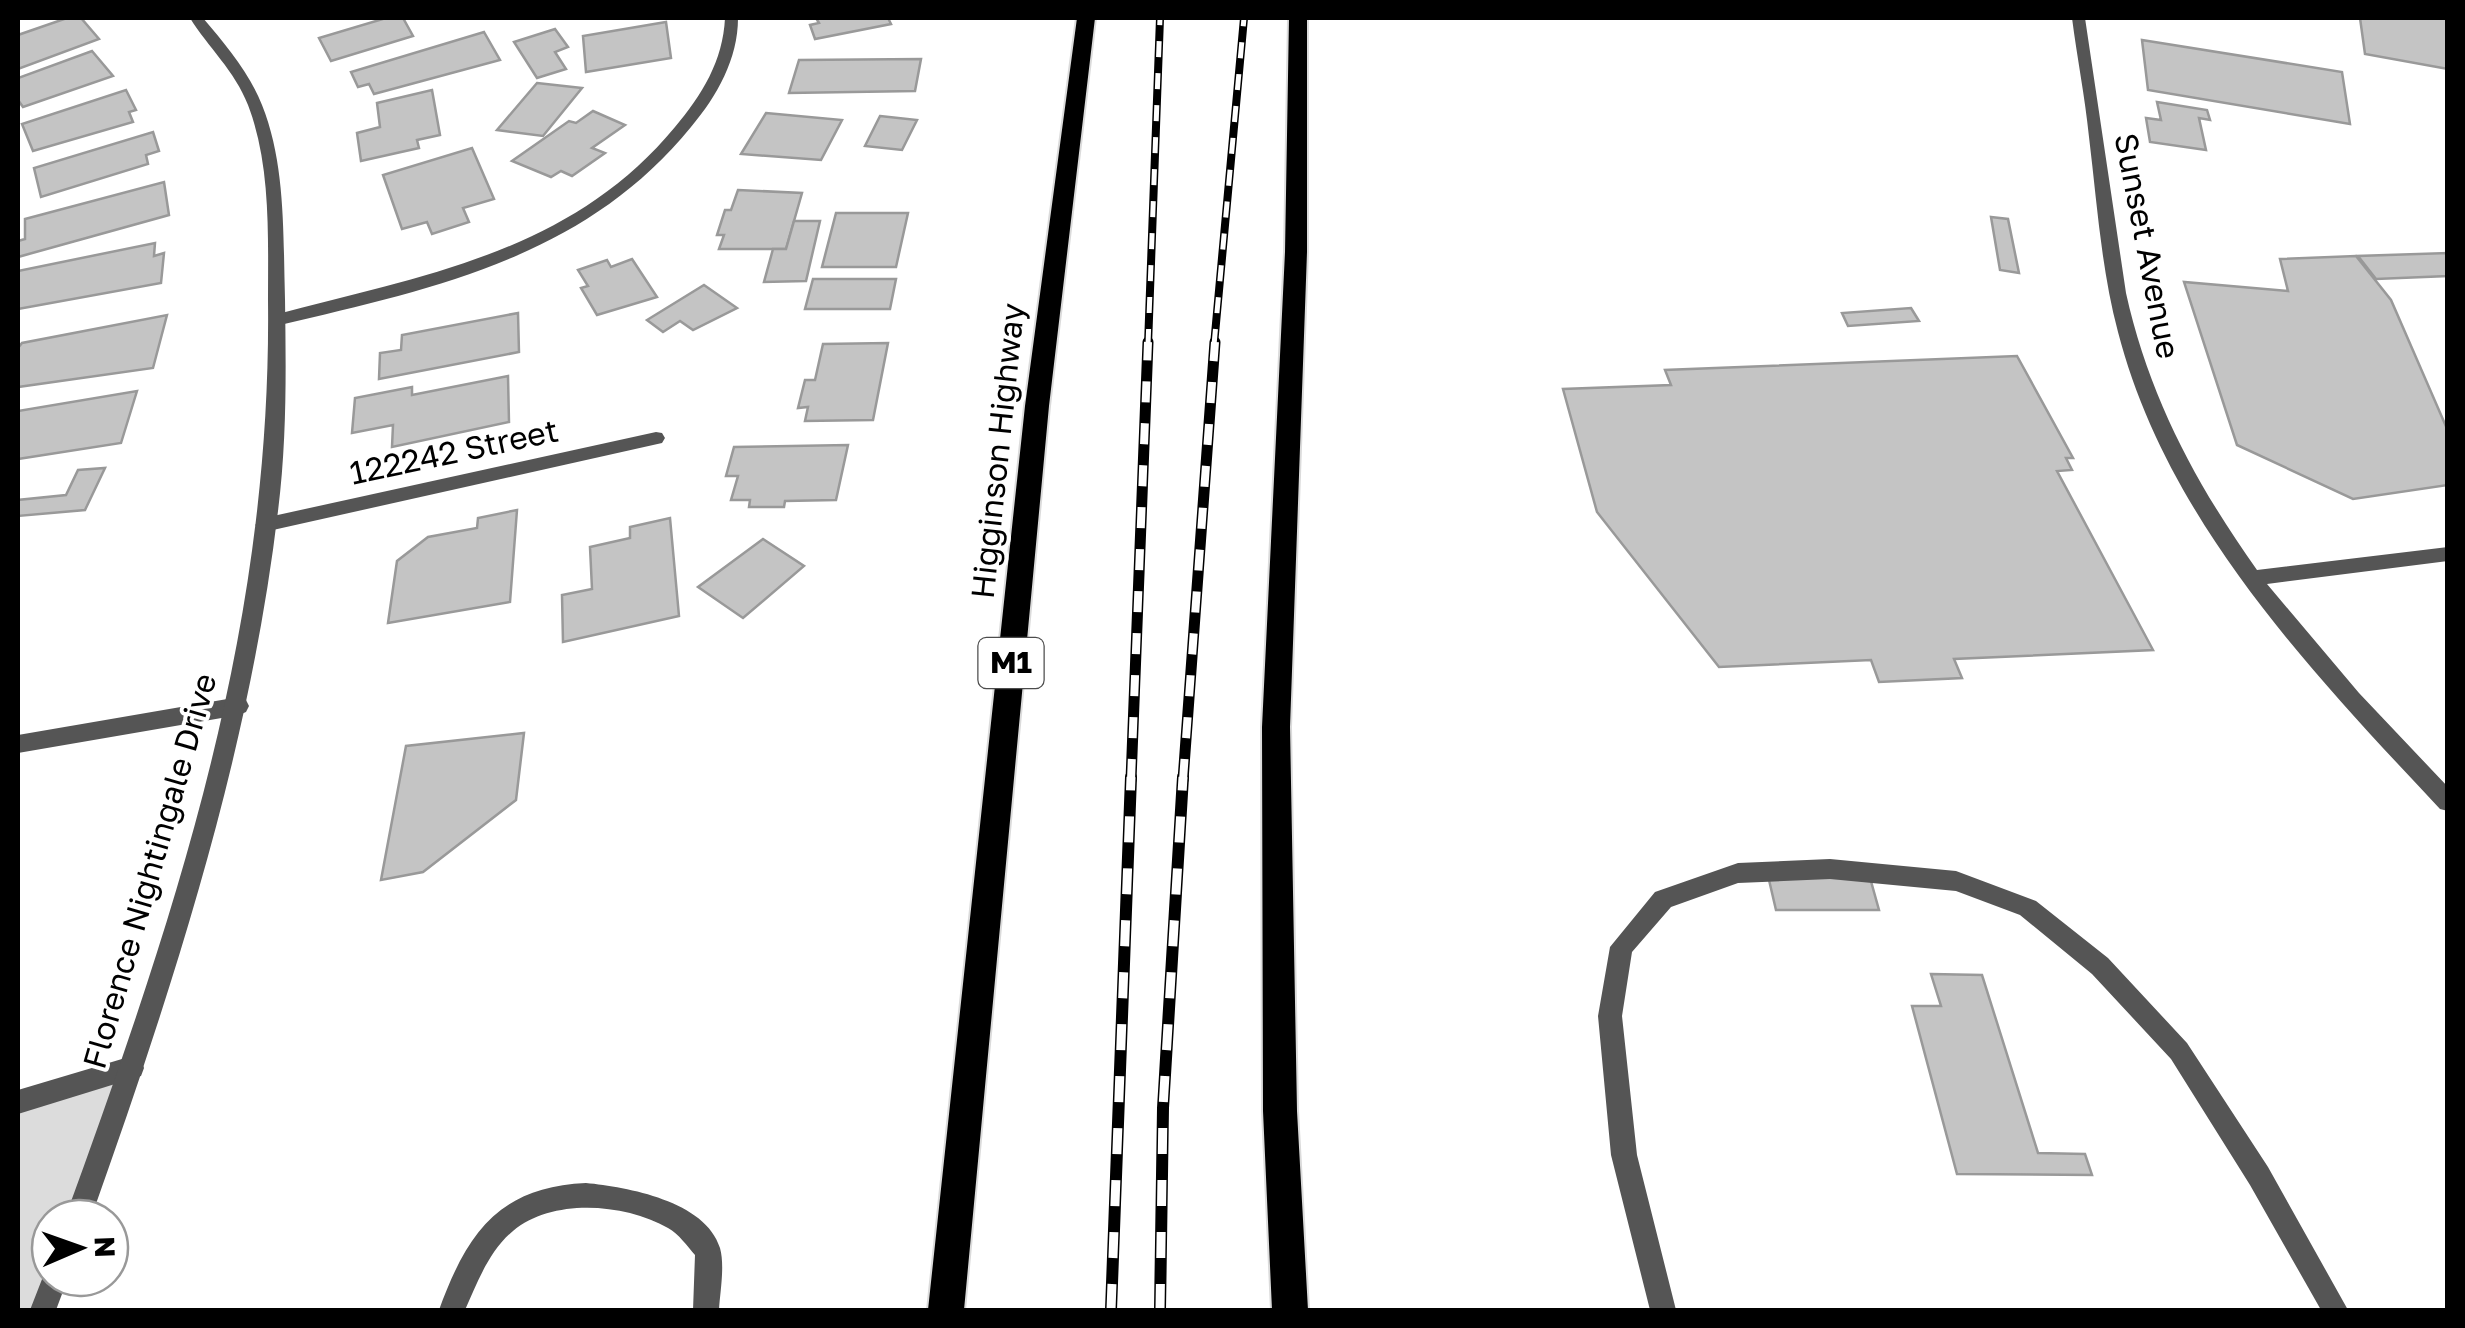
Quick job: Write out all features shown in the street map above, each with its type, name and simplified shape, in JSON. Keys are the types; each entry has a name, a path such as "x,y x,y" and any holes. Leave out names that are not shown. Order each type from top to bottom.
{"highway":[{"name":"Higginson Highway","path":"946,1310 1036,406 1086,18"},
{"path":"1290,1310 1280,1111 1276,727 1296,252 1298,18"}],"street":[{"name":"Florence Nightingale Drive","path":"85,1198 132,1068 239,706 264,524 280,319 270,170 256,106 230,58 196,18"},
{"path":"280,319 405,290 509,254 589,212 680,135 732,48 732,18"},
{"name":"Sunset Avenue","path":"2078,18 2126,332 2154,419 2251,578 2448,802"},
{"name":"122242 Street","path":"264,524 656,438"},
{"path":"2251,578 2448,554"},
{"path":"18,744 239,706"},
{"path":"1663,1310 1624,1155 1610,1016 1621,947 1663,899 1738,873 1830,869 1956,881 2028,908 2100,966 2179,1051 2259,1176 2335,1310"},
{"path":"18,1102 132,1068"},
{"path":"452,1310 469,1271 500,1224 537,1199 604,1198 678,1219 708,1251 706,1310"}],"shaded area":[{"path":"134,1067 86,1198 30,1198 30,1298 50,1298 45,1310 18,1310 18,1105"}],"building":[{"path":"67,18 81,18 99,39 18,69 18,35"},
{"path":"386,18 403,18 413,36 331,61 319,38"},
{"path":"816,18 888,18 891,24 815,39 810,25 819,23"},
{"path":"2360,18 2448,18 2448,69 2365,54"},
{"path":"666,22 671,58 586,72 583,36"},
{"path":"555,29 568,47 555,52 566,69 537,78 514,42"},
{"path":"484,32 500,60 374,94 369,84 358,87 351,72"},
{"path":"2142,40 2342,72 2350,124 2148,90"},
{"path":"92,51 113,76 23,107 18,100 18,78"},
{"path":"921,59 915,91 789,93 799,60"},
{"path":"537,83 582,88 543,136 497,130"},
{"path":"126,90 136,110 129,112 133,122 33,151 22,124"},
{"path":"432,90 440,135 417,140 419,148 361,161 357,133 380,127 377,103"},
{"path":"2157,102 2207,110 2210,120 2199,118 2206,150 2150,142 2146,118 2161,120"},
{"path":"593,111 625,125 592,148 605,153 572,176 561,171 551,177 512,161 569,121 576,123"},
{"path":"766,113 842,120 821,160 741,154"},
{"path":"880,116 917,120 902,150 865,146"},
{"path":"153,132 159,151 146,155 148,164 41,197 34,168"},
{"path":"472,148 494,199 463,208 469,222 432,234 427,222 402,229 383,175"},
{"path":"164,182 169,215 18,257 18,241 25,239 25,219"},
{"path":"738,190 802,193 786,249 719,249 724,235 717,235 725,210 731,210"},
{"path":"836,213 908,213 896,267 822,267"},
{"path":"1991,217 2008,219 2019,273 2000,270"},
{"path":"794,221 820,221 806,281 764,282 773,249 786,249"},
{"path":"155,243 154,256 164,253 161,283 18,309 18,271"},
{"path":"2448,253 2448,276 2376,279 2358,256"},
{"path":"2356,256 2391,300 2448,431 2448,485 2353,499 2237,445 2184,282 2288,291 2280,259"},
{"path":"632,259 657,297 597,315 581,288 588,286 578,270 607,260 611,267"},
{"path":"813,279 896,279 890,309 805,309"},
{"path":"704,285 737,308 693,330 680,321 663,332 647,320"},
{"path":"1911,308 1919,321 1848,326 1842,313"},
{"path":"518,313 519,352 379,379 380,353 401,350 402,335"},
{"path":"167,315 153,368 18,387 18,348 22,343"},
{"path":"888,343 873,420 805,421 808,407 798,408 805,380 815,380 823,344"},
{"path":"2017,356 2073,458 2066,458 2072,470 2057,471 2153,650 1954,659 1962,678 1879,682 1871,660 1719,667 1597,512 1563,389 1671,385 1665,370"},
{"path":"508,376 509,422 392,447 393,425 352,433 355,398 412,387 412,395"},
{"path":"137,391 121,443 18,459 18,411"},
{"path":"848,445 836,500 785,501 784,507 749,507 750,500 731,500 738,476 726,476 734,447"},
{"path":"105,468 85,510 18,516 18,500 66,495 78,470"},
{"path":"517,510 510,602 388,623 397,561 428,537 477,528 478,518"},
{"path":"670,518 679,616 563,642 562,595 592,589 590,547 630,538 630,527"},
{"path":"763,539 804,566 743,618 698,587"},
{"path":"524,733 516,800 423,872 381,880 406,746"},
{"path":"1766,867 1867,867 1879,910 1776,910"},
{"path":"1931,974 1982,975 2038,1153 2085,1154 2092,1175 1957,1174 1912,1006 1941,1006"}],"railway":[{"path":"1148,345 1160,18"},
{"path":"1214,345 1244,18"},
{"path":"1131,780 1148,342"},
{"path":"1183,780 1215,342"},
{"path":"1111,1310 1131,777"},
{"path":"1160,1310 1163,1108 1183,777"}]}
